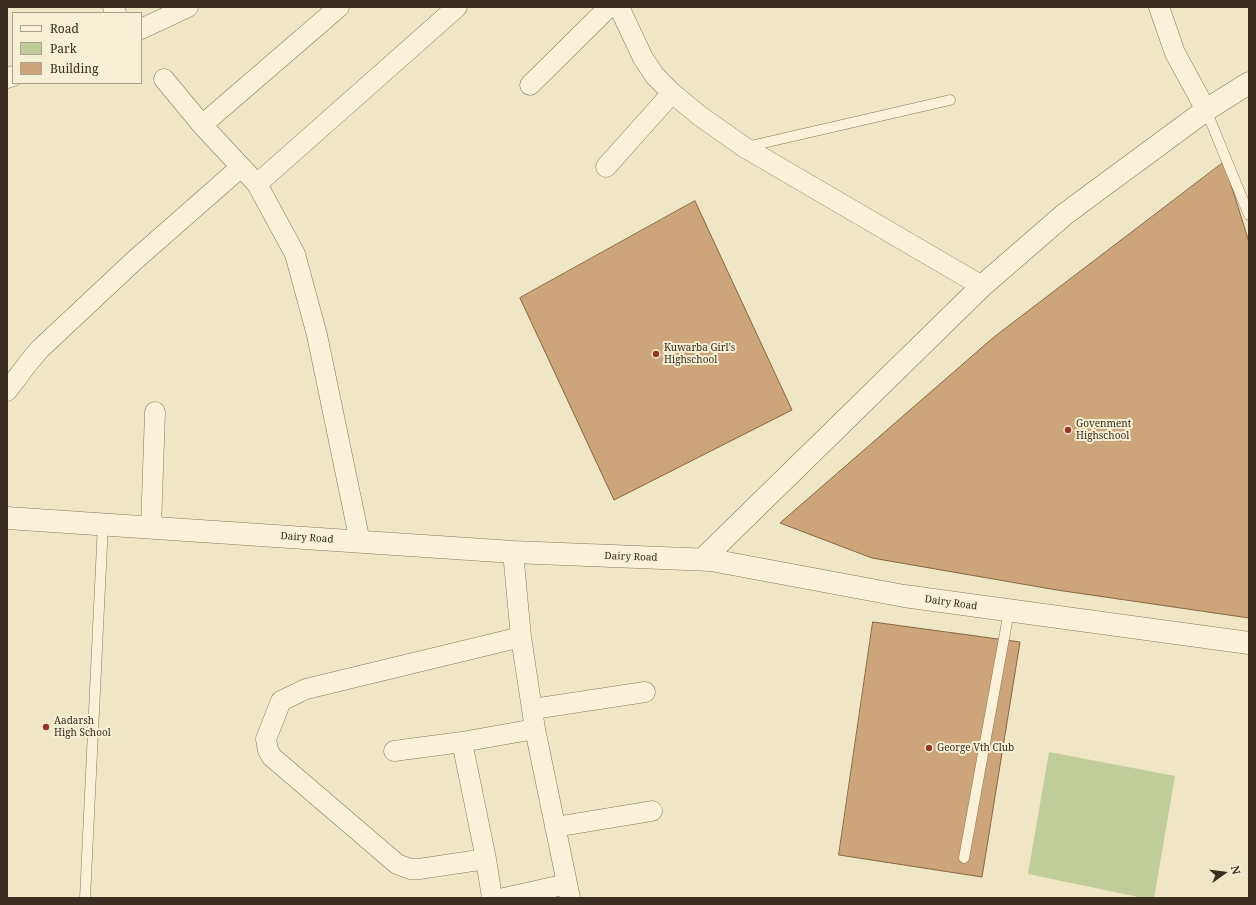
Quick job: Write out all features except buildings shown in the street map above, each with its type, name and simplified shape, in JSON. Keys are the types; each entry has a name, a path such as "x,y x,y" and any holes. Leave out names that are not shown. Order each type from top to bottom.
{"street":[{"path":"142,29 188,7"},
{"path":"202,125 339,7"},
{"path":"257,184 457,7"},
{"path":"530,85 609,7"},
{"path":"619,7 643,58 655,76 672,93 700,116 744,147 982,286"},
{"path":"1159,7 1175,53 1206,110"},
{"path":"164,79 202,125 257,184 295,254 317,335 360,542"},
{"path":"703,559 982,286 1065,214 1206,110 1249,83"},
{"path":"606,167 672,93"},
{"path":"7,391 29,362 46,344 135,260 241,167"},
{"path":"151,527 155,412"},
{"name":"Dairy Road","path":"7,518 512,552 703,559 904,596 1249,643"},
{"path":"504,898 569,891 535,729 521,637 512,552"},
{"path":"486,859 419,869 410,869 397,864 272,757 268,750 266,739 281,701 306,689 521,637"},
{"path":"533,709 645,692"},
{"path":"394,751 462,742 535,729"},
{"path":"462,742 486,859 492,898"},
{"path":"555,826 652,811"}],"lane":[{"path":"744,147 950,100"},
{"path":"1206,110 1249,215"},
{"path":"85,898 103,524"},
{"path":"964,858 1009,611"}],"green space":[{"path":"1049,752 1175,776 1154,898 1143,898 1028,874"}],"place":[{"name":"Kuwarba Girl's Highschool","path":"656,354"},
{"name":"Govenment Highschool","path":"1068,430"},
{"name":"Aadarsh High School","path":"46,727"},
{"name":"George Vth Club","path":"929,748"}]}
